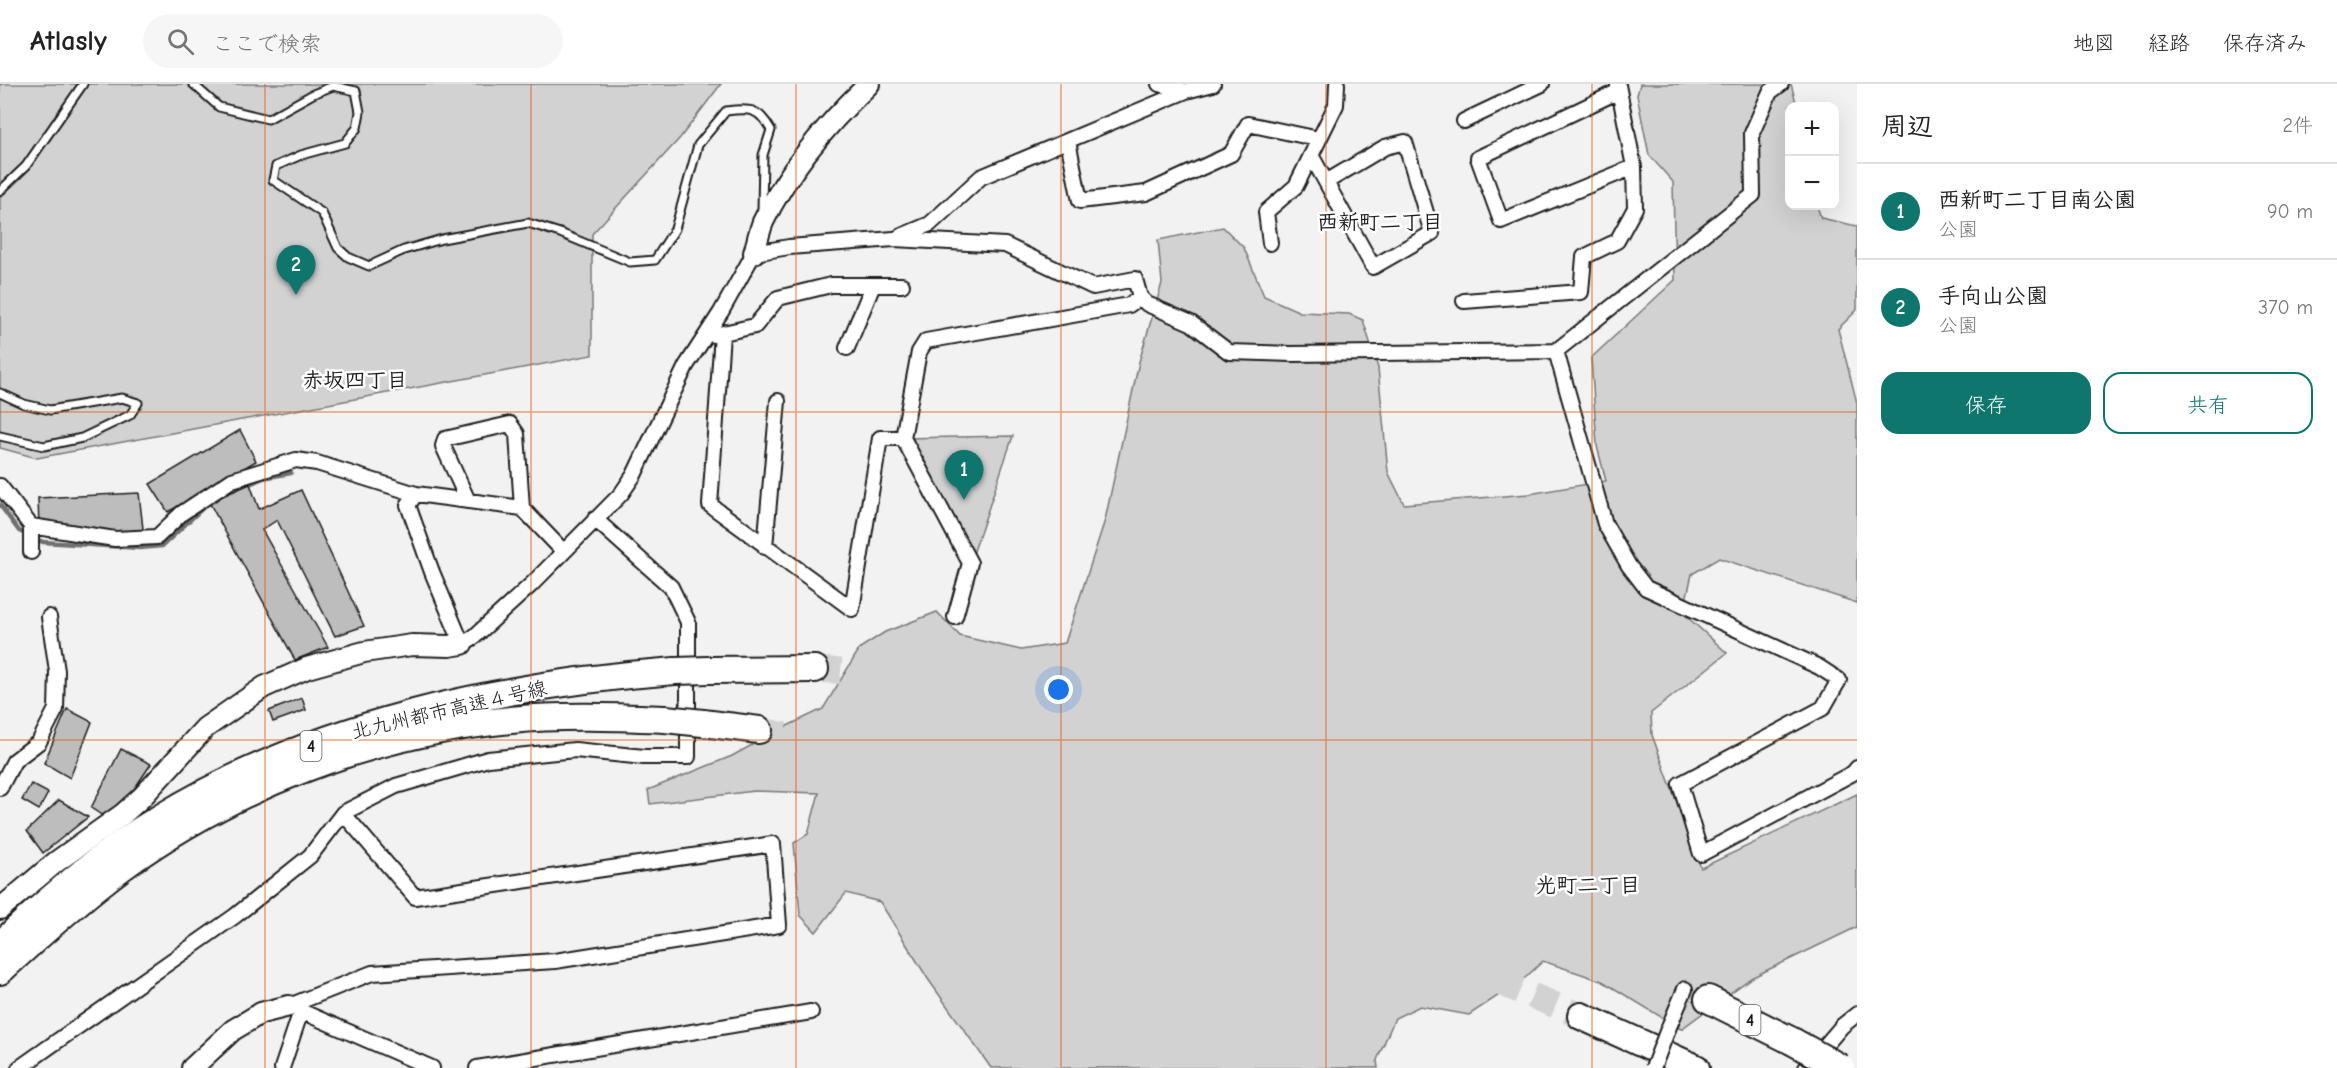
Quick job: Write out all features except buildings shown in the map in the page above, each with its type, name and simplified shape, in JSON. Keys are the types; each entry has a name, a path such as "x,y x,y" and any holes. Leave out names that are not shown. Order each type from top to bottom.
{"highway":[{"name":"北九州都市高速４号線","path":"0,945 68,885 159,818 257,768 347,733 423,712 521,691 614,676 675,671 815,669"},
{"path":"437,690 521,691"},
{"name":"北九州都市高速４号線","path":"0,971 80,899 169,836 217,809 318,764 417,735 465,726 557,717 665,719 759,730"},
{"path":"159,818 209,771"},
{"name":"4","path":"1708,999 1841,1068"},
{"path":"1581,1016 1695,1068"}],"street":[{"path":"0,909 56,862 123,814 142,797 205,728 264,687 307,668 364,652 412,645 462,644 474,637 515,599 621,494 634,475 686,366 721,312 754,253 762,224 787,181 844,108 869,84"},
{"path":"1159,84 1186,91"},
{"path":"894,239 930,224 981,177 1186,91 1213,84"},
{"path":"1270,243 1266,212 1296,186 1336,105 1337,84"},
{"path":"1464,121 1542,84"},
{"path":"754,253 789,247 894,239 1005,245 1093,287 1135,279 1140,297 1147,304 1191,323 1229,352 1291,354 1556,351 1753,195 1752,133 1770,92 1781,84"},
{"path":"1464,301 1581,292 1584,257 1617,241 1635,208 1634,167 1618,88 1478,158 1501,221 1634,167"},
{"path":"1068,141 1080,201 1146,193 1231,154 1248,124 1319,139"},
{"path":"1311,155 1373,267 1432,233 1405,142 1385,147 1326,182"},
{"path":"703,338 755,326 778,298 831,285 902,285"},
{"path":"847,348 873,285"},
{"path":"955,617 970,563 903,438 918,352 926,341 1129,306 1140,297"},
{"path":"722,334 710,505 852,609 880,438 903,438"},
{"path":"1556,351 1605,524 1629,567 1646,588 1819,667 1839,680 1823,708 1680,784 1701,854 1853,773 1857,768"},
{"path":"765,547 778,401"},
{"path":"468,501 443,446 445,439 510,424 517,434 522,507 563,551"},
{"path":"31,526 115,539 157,537 182,513 232,480 296,460 317,463 416,494 522,507"},
{"path":"0,486 31,526 31,549"},
{"path":"416,494 408,505 432,572 462,644"},
{"path":"19,1068 235,916 310,856 343,813 396,786 488,759 575,750 644,758 688,758 688,622 671,587 595,519"},
{"path":"0,788 14,761 39,742 56,709 57,671 49,617"},
{"path":"192,1068 233,1030 261,1013 295,1009 372,973 555,961 779,925 773,844 414,897 343,813"},
{"path":"1653,1068 1685,989"},
{"path":"282,1068 295,1009"},
{"path":"295,1009 432,1068"},
{"path":"477,1068 811,1012"},
{"path":"1806,1068 1842,1026 1857,1014"}],"lane":[{"path":"0,191 26,166 83,84"},
{"path":"193,84 219,107 268,119 313,94 333,86 356,91 360,112 357,128 345,143 301,155 276,166 273,180 322,213 338,248 348,256 369,266 404,250 432,242 528,223 560,233 630,262 655,260 675,229 698,145 726,111 748,109 764,117 771,130 763,155 762,224"},
{"path":"0,393 24,404 50,410 122,398 138,403 130,416 82,438 44,446 0,436"}],"shaded area":[{"path":"0,84 721,84 680,138 592,234 592,355 37,458 0,448"},
{"path":"1640,84 1791,84 1796,102 1785,102 1785,210 1818,210 1821,218 1857,226 1857,310 1838,329 1857,403 1857,603 1719,558 1692,574 1683,613 1727,653 1651,713 1652,735 1701,868 1857,794 1857,927 1751,978 1681,1029 1602,981 1543,961 1525,978 1469,1015 1420,1006 1395,1018 1377,1060 1378,1068 991,1068 928,979 880,902 846,893 816,932 800,915 794,843 808,834 819,793 754,791 650,804 648,790 732,756 823,709 860,648 885,632 937,612 960,636 1021,650 1065,643 1105,520 1139,362 1162,283 1158,240 1223,227 1244,248 1264,296 1300,312 1349,314 1363,320 1378,368 1388,472 1404,504 1529,494 1606,481 1597,446 1591,358 1675,280 1673,182 1649,155 1637,95"},
{"path":"1013,436 970,563 903,438"}],"waterway":[{"path":"0,505 19,531 43,542 140,548 162,546 209,502 263,478 291,473"}],"tunnel":[{"path":"815,669 908,679 1000,696 1061,712 1143,740 1302,808 1708,999"},
{"path":"759,730 898,759 1056,807 1243,876 1581,1016"}],"place":[{"name":"手向山公園","path":"296,295"},
{"name":"西新町二丁目南公園","path":"964,500"}],"district":[{"name":"西新町二丁目","path":"1380,222"},
{"name":"赤坂四丁目","path":"355,380"},
{"name":"光町二丁目","path":"1588,885"}]}
